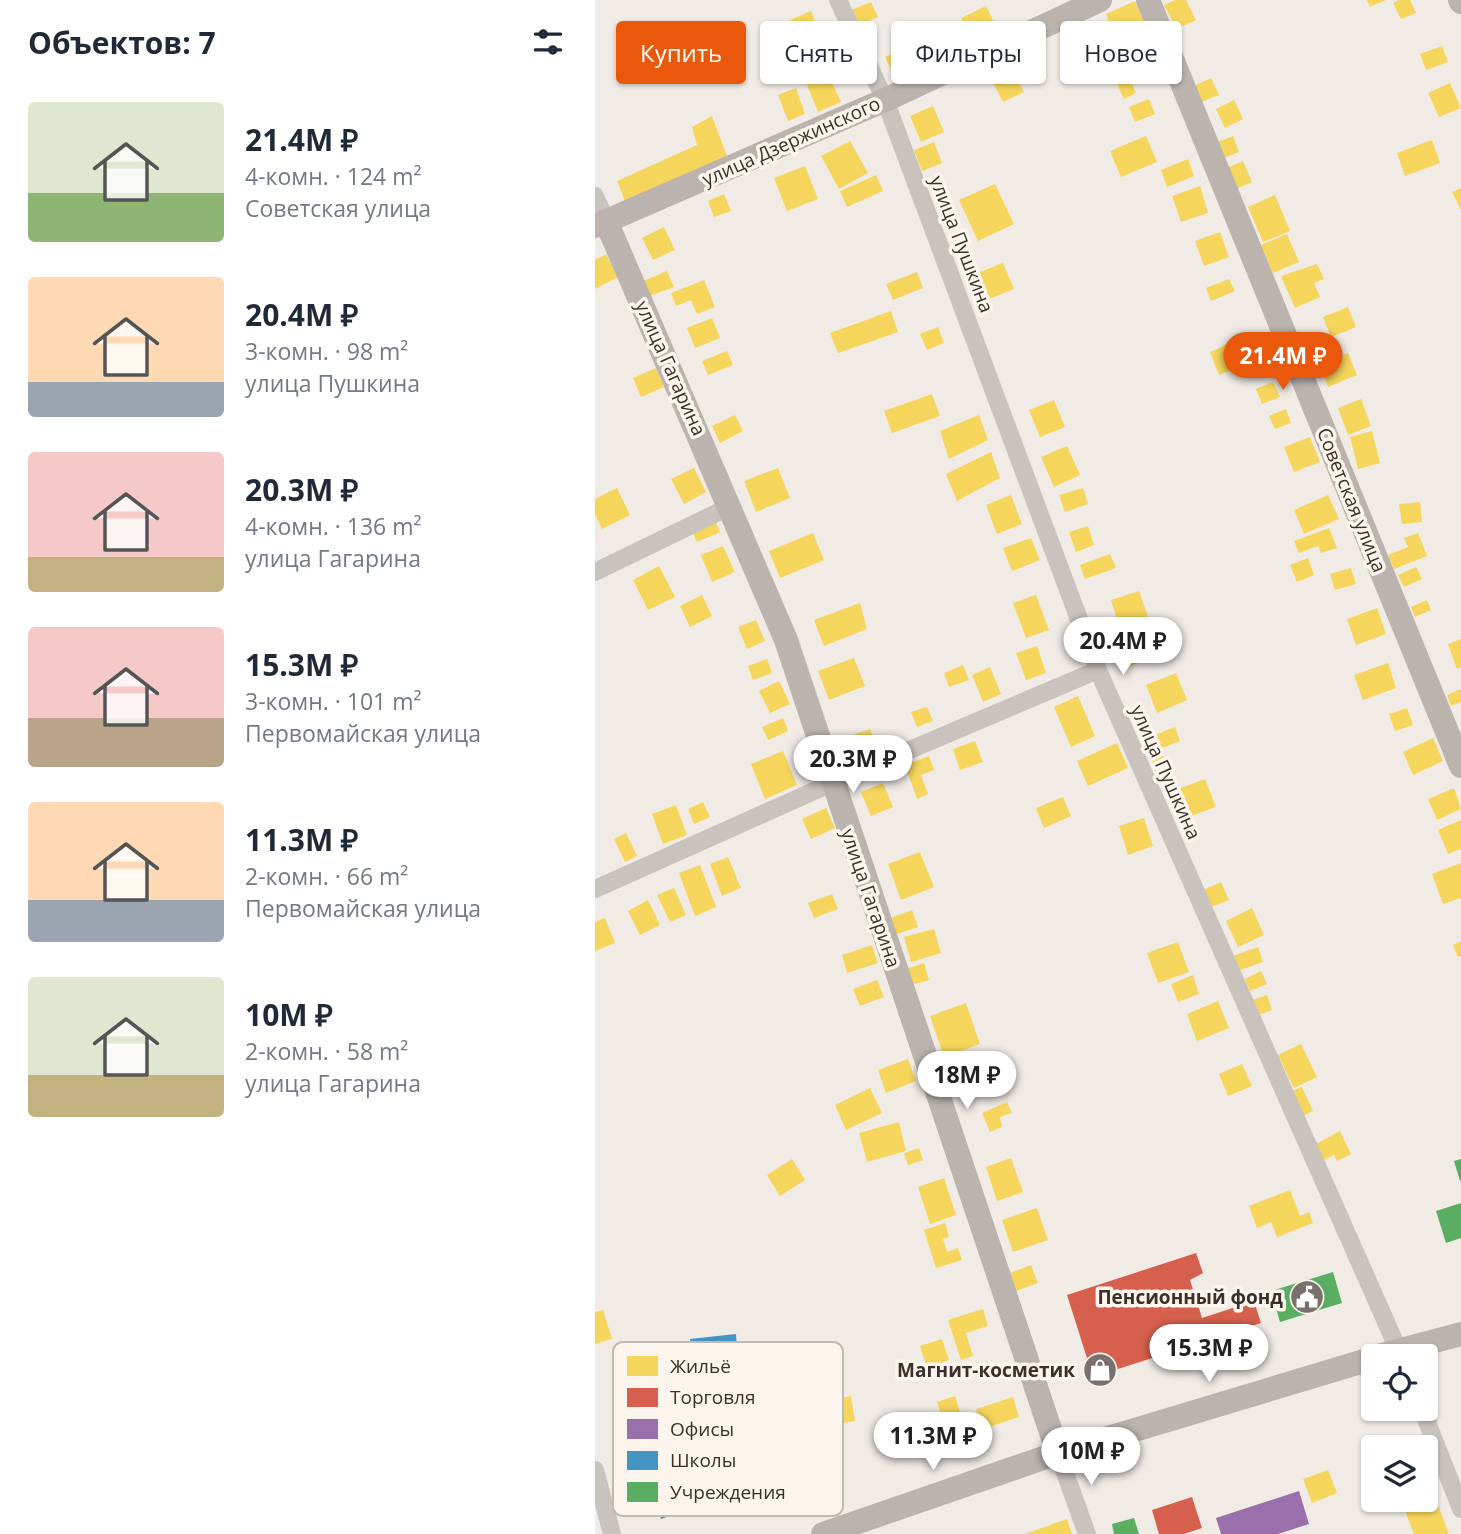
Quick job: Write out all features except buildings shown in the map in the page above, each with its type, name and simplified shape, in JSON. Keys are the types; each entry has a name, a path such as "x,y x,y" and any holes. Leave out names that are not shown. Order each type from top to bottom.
{"street":[{"name":"улица Пушкина","path":"838,0 885,100 1098,670 1383,1344"},
{"name":"улица Дзержинского","path":"601,224 885,100 1100,0"},
{"name":"Советская улица","path":"1148,0 1461,766"},
{"name":"улица Гагарина","path":"595,195 601,224 730,506 786,640 1087,1534"},
{"path":"595,572 730,506"},
{"path":"595,889 832,783 1098,670"},
{"path":"1426,1344 1461,1334"},
{"path":"823,1534 1058,1453 1361,1363"},
{"path":"1427,1421 1461,1508"},
{"path":"595,1470 612,1534"}],"place":[{"name":"Пенсионный фонд","path":"1307,1297"},
{"name":"Магнит-косметик","path":"1100,1370"}]}
